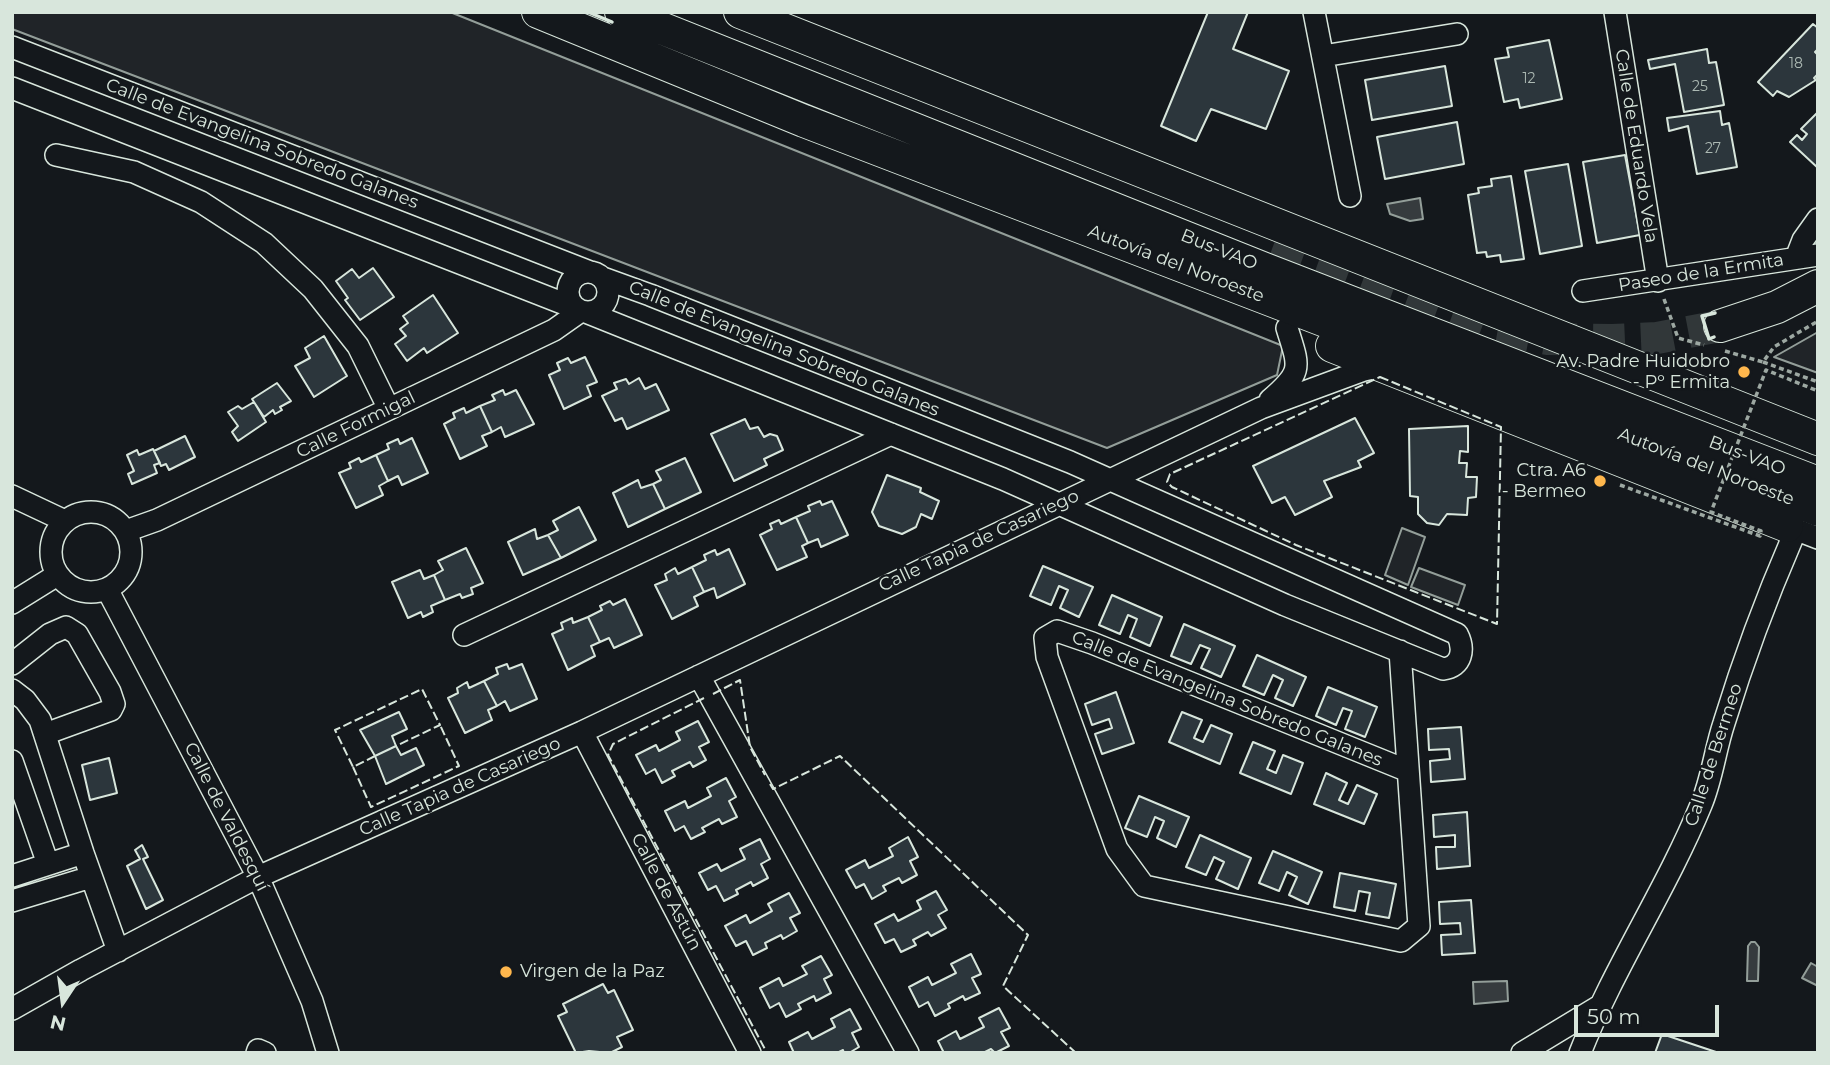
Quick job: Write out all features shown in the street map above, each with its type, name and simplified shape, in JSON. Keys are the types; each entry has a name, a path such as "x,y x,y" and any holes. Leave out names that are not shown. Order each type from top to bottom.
{"highway":[{"name":"Autovía del Noroeste","path":"538,12 804,121 1818,510"},
{"name":"Bus-VAO","path":"621,12 1278,274 1818,483"},
{"path":"670,12 1272,248"},
{"path":"740,12 1818,439"},
{"path":"793,12 849,34 1097,152"},
{"path":"804,121 874,164 1787,526"},
{"path":"1720,326 1777,307 1818,286"}],"street":[{"path":"1314,12 1350,196"},
{"name":"Calle de Eduardo Vela","path":"1615,12 1658,281"},
{"path":"1323,56 1457,34"},
{"name":"Calle de Evangelina Sobredo Galanes","path":"12,47 650,295 1110,480 1457,634 1462,644 1458,662 1449,668 1443,668 1400,651 1285,605 1060,503 891,434 12,88"},
{"path":"56,155 134,172 201,202 264,243 313,289 358,346 389,409"},
{"path":"1796,258 1803,240 1818,219"},
{"name":"Paseo de la Ermita","path":"1583,291 1818,255"},
{"path":"578,275 596,275 608,289 607,301 598,310 581,311 569,297 570,285 578,275"},
{"name":"Calle Formigal","path":"127,531 157,520 554,330 581,311"},
{"name":"Calle Tapia de Casariego","path":"1261,408 1288,385 1294,374 1296,353 1287,328"},
{"name":"Calle Tapia de Casariego","path":"12,1009 258,877 582,732 1261,408 1364,370 1382,366"},
{"path":"464,635 891,434"},
{"path":"12,496 65,521"},
{"path":"94,512 108,514 127,531 132,556 124,576 107,589 83,591 70,586 57,575 52,557 52,540 60,524 76,514 94,512"},
{"path":"1787,526 1818,538"},
{"name":"Calle de Bermeo","path":"1580,1053 1598,1007 1681,851 1703,801 1723,724 1770,589 1792,539 1787,526"},
{"path":"12,603 57,575"},
{"name":"Calle de Valdesquí","path":"107,589 258,877 312,1001 328,1053"},
{"path":"12,664 50,634 66,627 77,634 110,692 114,704 111,710 45,734"},
{"name":"Calle de Evangelina Sobredo Galanes","path":"1400,651 1419,926 1401,941 1144,886 1117,849 1047,657 1045,638 1057,631 1069,635 1408,771"},
{"path":"699,676 908,1053"},
{"path":"12,690 25,700 40,720 118,951"},
{"name":"Calle de Astún","path":"582,732 750,1053"},
{"path":"12,761 48,864"},
{"path":"31,817 68,806"},
{"path":"12,876 83,853"},
{"path":"12,901 91,877"},
{"path":"1522,1053 1598,1007"},
{"path":"257,1053 257,1049 265,1053"}],"path":[{"path":"1763,362 1818,382"},
{"path":"1620,485 1760,536 1762,531 1711,512 1766,370 1818,391"}],"shaded area":[{"path":"12,12 450,12 1283,346 1277,375 1107,448 12,29"},
{"path":"1420,198 1423,219 1410,221 1390,214 1387,204"},
{"path":"1818,332 1818,373 1774,357"},
{"path":"1402,528 1425,537 1408,585 1385,575"},
{"path":"1419,568 1465,585 1458,605 1411,587"},
{"path":"1755,942 1759,947 1758,981 1747,981 1748,946"},
{"path":"1811,963 1818,967 1818,986 1802,978"},
{"path":"1507,981 1508,1001 1474,1004 1473,982"}],"building":[{"path":"1208,12 1248,12 1233,49 1289,71 1266,129 1211,109 1196,141 1161,126"},
{"path":"1813,24 1818,28 1816,80 1789,97 1777,91 1773,96 1758,82"},
{"path":"1549,40 1562,99 1520,108 1518,99 1504,102 1495,59 1509,57 1507,48"},
{"path":"1707,49 1709,63 1716,62 1724,105 1684,112 1675,64 1650,69 1648,60"},
{"path":"1445,66 1452,106 1372,120 1365,80"},
{"path":"1720,111 1722,125 1729,123 1737,167 1697,174 1688,126 1669,131 1667,118"},
{"path":"1818,112 1818,168 1790,142 1797,135 1802,140 1807,134 1801,129"},
{"path":"1457,122 1464,164 1385,179 1377,137"},
{"path":"1625,155 1640,235 1597,243 1583,162"},
{"path":"1568,164 1582,246 1540,254 1525,171"},
{"path":"1511,176 1524,259 1501,262 1500,255 1487,257 1486,252 1477,253 1468,195 1479,193 1478,188 1492,186 1491,179"},
{"path":"373,268 394,297 360,320 345,300 348,298 336,281 352,269 359,278"},
{"path":"433,295 458,333 427,353 424,348 407,361 395,344 406,336 400,329 408,323 403,316"},
{"path":"324,336 347,376 314,397 295,366 310,358 305,348"},
{"path":"585,357 597,382 587,386 591,396 564,409 549,375 560,370 557,363 568,358 571,363"},
{"path":"639,378 645,389 656,384 669,410 627,429 622,418 615,421 602,396 617,389 614,383 626,379 629,384"},
{"path":"277,383 291,401 280,407 282,410 275,414 273,410 264,417 252,399"},
{"path":"503,390 505,395 516,390 534,424 505,437 501,427 492,432 480,406 495,400 492,395"},
{"path":"254,402 266,422 238,441 232,432 238,426 228,412 238,406 242,409"},
{"path":"480,406 492,432 482,436 487,446 460,459 444,424 455,418 453,413 464,408 466,413"},
{"path":"1355,418 1374,453 1358,461 1361,467 1324,481 1332,497 1295,515 1285,497 1272,503 1253,466"},
{"path":"745,419 750,429 758,427 764,437 770,434 777,436 783,450 764,459 767,465 734,481 711,434"},
{"path":"1468,426 1468,452 1460,451 1459,463 1467,463 1466,477 1477,477 1476,497 1468,498 1467,515 1447,514 1439,525 1427,523 1418,514 1418,497 1410,496 1409,429"},
{"path":"185,436 195,457 169,470 166,464 161,466 154,451"},
{"path":"412,438 428,473 402,485 398,476 388,481 376,455 389,449 387,444 398,439 400,444"},
{"path":"153,449 160,463 154,465 157,473 132,484 128,474 134,471 127,455 137,450 139,455"},
{"path":"376,455 388,481 379,486 383,495 356,508 339,473 351,468 349,463 359,458 361,462"},
{"path":"685,458 701,492 665,509 653,484 661,480 656,471"},
{"path":"887,475 921,488 920,492 939,501 932,519 921,514 916,527 902,534 879,526 872,512"},
{"path":"638,480 641,488 653,484 665,509 628,527 613,493"},
{"path":"820,501 822,505 832,501 848,535 821,547 818,539 808,543 796,517 810,511 808,506"},
{"path":"579,507 596,540 561,558 548,535 558,530 553,521"},
{"path":"796,517 808,543 802,546 807,557 777,570 760,535 772,529 770,524 779,520 781,524"},
{"path":"535,529 537,539 548,535 561,558 523,575 508,542"},
{"path":"466,548 483,583 471,588 473,594 462,598 460,594 445,600 434,575 443,570 438,561"},
{"path":"729,549 745,584 717,598 714,588 704,592 692,567 706,560 704,555 715,550 717,555"},
{"path":"1043,566 1093,587 1079,617 1060,608 1068,590 1059,586 1051,605 1030,596"},
{"path":"692,567 704,592 694,597 698,606 672,619 655,585 667,580 665,574 675,568 678,574"},
{"path":"420,570 424,579 434,575 445,600 431,606 433,612 423,617 421,612 408,618 392,582"},
{"path":"1112,595 1162,617 1150,646 1130,637 1137,619 1128,615 1120,634 1099,625"},
{"path":"625,599 642,635 614,648 609,638 600,642 588,617 602,610 600,606 610,601 613,605"},
{"path":"588,617 600,642 591,646 595,656 568,670 552,634 563,629 561,623 572,618 573,623"},
{"path":"1184,624 1235,646 1221,677 1201,668 1210,649 1200,645 1191,664 1171,656"},
{"path":"1257,655 1306,677 1293,706 1275,698 1283,680 1273,675 1264,695 1243,686"},
{"path":"507,664 509,669 522,664 537,699 510,711 505,701 497,706 484,681 498,674 496,668"},
{"path":"484,681 497,706 488,710 492,720 465,733 448,698 458,693 457,688 467,682 469,688"},
{"path":"1328,687 1377,707 1365,737 1345,729 1352,711 1343,708 1336,725 1316,716"},
{"path":"1116,692 1134,743 1102,754 1095,734 1112,728 1109,719 1092,725 1085,704"},
{"path":"399,712 407,729 392,736 396,746 375,756 360,730"},
{"path":"1182,712 1202,720 1194,738 1203,742 1211,725 1232,734 1220,764 1169,742"},
{"path":"698,721 709,742 699,747 706,760 693,767 690,762 672,771 675,776 662,783 655,769 646,774 636,755 656,745 659,751 680,740 676,732"},
{"path":"1461,727 1465,779 1431,782 1430,761 1450,759 1449,749 1429,750 1428,729"},
{"path":"1253,742 1275,751 1267,769 1276,773 1283,755 1303,763 1291,794 1240,773"},
{"path":"396,746 401,755 416,748 424,765 386,784 375,756"},
{"path":"109,758 117,793 90,800 82,765"},
{"path":"1326,773 1347,783 1339,800 1348,804 1357,785 1377,794 1364,824 1314,804"},
{"path":"726,778 736,797 729,801 737,817 722,824 719,819 702,828 705,832 691,839 684,826 675,831 665,811 685,801 688,808 711,796 707,788"},
{"path":"1139,796 1189,817 1176,847 1157,838 1164,821 1155,817 1147,837 1125,828"},
{"path":"1467,812 1470,866 1437,869 1436,847 1455,847 1455,835 1434,837 1433,815"},
{"path":"1200,835 1251,858 1238,889 1216,879 1224,862 1214,857 1206,875 1186,867"},
{"path":"908,837 918,857 910,861 917,875 902,883 899,878 883,886 886,891 872,899 864,884 856,888 846,870 865,860 869,868 893,856 889,848"},
{"path":"760,839 770,859 761,864 768,878 753,886 751,882 736,890 738,894 724,901 716,886 708,890 699,873 717,864 721,871 745,859 740,849"},
{"path":"142,845 148,857 143,859 163,900 146,909 127,866 140,859 135,850"},
{"path":"1273,851 1322,872 1308,904 1289,895 1297,877 1287,872 1279,891 1259,883"},
{"path":"1340,873 1396,884 1389,918 1366,914 1370,893 1359,891 1355,911 1334,907"},
{"path":"936,891 947,910 938,915 946,928 931,936 928,932 913,940 916,945 901,952 894,939 885,943 875,924 894,914 898,921 921,909 917,901"},
{"path":"789,893 800,913 790,918 797,931 783,939 781,935 765,943 767,948 753,955 746,941 736,946 725,926 746,915 750,923 772,911 768,904"},
{"path":"1471,900 1475,953 1442,955 1441,935 1461,934 1460,923 1440,924 1439,902"},
{"path":"971,954 981,974 972,978 980,993 965,1000 963,996 948,1004 950,1008 935,1016 928,1002 919,1007 909,987 928,977 932,985 956,973 951,964"},
{"path":"821,956 832,975 824,979 831,993 816,1001 814,996 798,1004 801,1009 786,1017 779,1003 770,1008 760,988 779,978 783,986 807,974 802,966"},
{"path":"603,984 608,993 614,990 633,1030 617,1037 622,1047 610,1053 576,1053 558,1016 567,1012 563,1004"},
{"path":"999,1008 1010,1028 1001,1032 1009,1046 995,1053 991,1049 983,1053 944,1053 938,1041 956,1031 960,1039 984,1027 979,1018"},
{"path":"850,1009 861,1029 852,1033 859,1047 849,1053 844,1053 843,1050 837,1053 794,1053 789,1042 808,1032 812,1039 835,1027 831,1019"},
{"path":"1662,1034 1719,1053 1655,1053"}],"tunnel":[{"path":"1272,249 1483,327 1548,339 1657,338 1720,326"}],"fence":[{"path":"1380,377 1501,427 1497,624 1296,545 1172,487 1167,482 1170,474 1380,377"},
{"path":"713,694 740,680 750,747 765,775"},
{"path":"375,756 353,767 335,730 422,689 440,725 396,746"},
{"path":"704,698 613,744 608,755 767,1053"},
{"path":"353,767 371,807 459,766 440,725"},
{"path":"770,784 773,789 840,756 1028,935 1003,986 1076,1053"}],"wall":[{"path":"588,12 612,22"},
{"path":"1714,337 1709,339 1702,316 1715,313"}],"place":[{"name":"Av. Padre Huidobro - Pº Ermita","path":"1744,372"},
{"name":"Ctra. A6 - Bermeo","path":"1600,481"},
{"name":"Virgen de la Paz","path":"506,972"}]}
